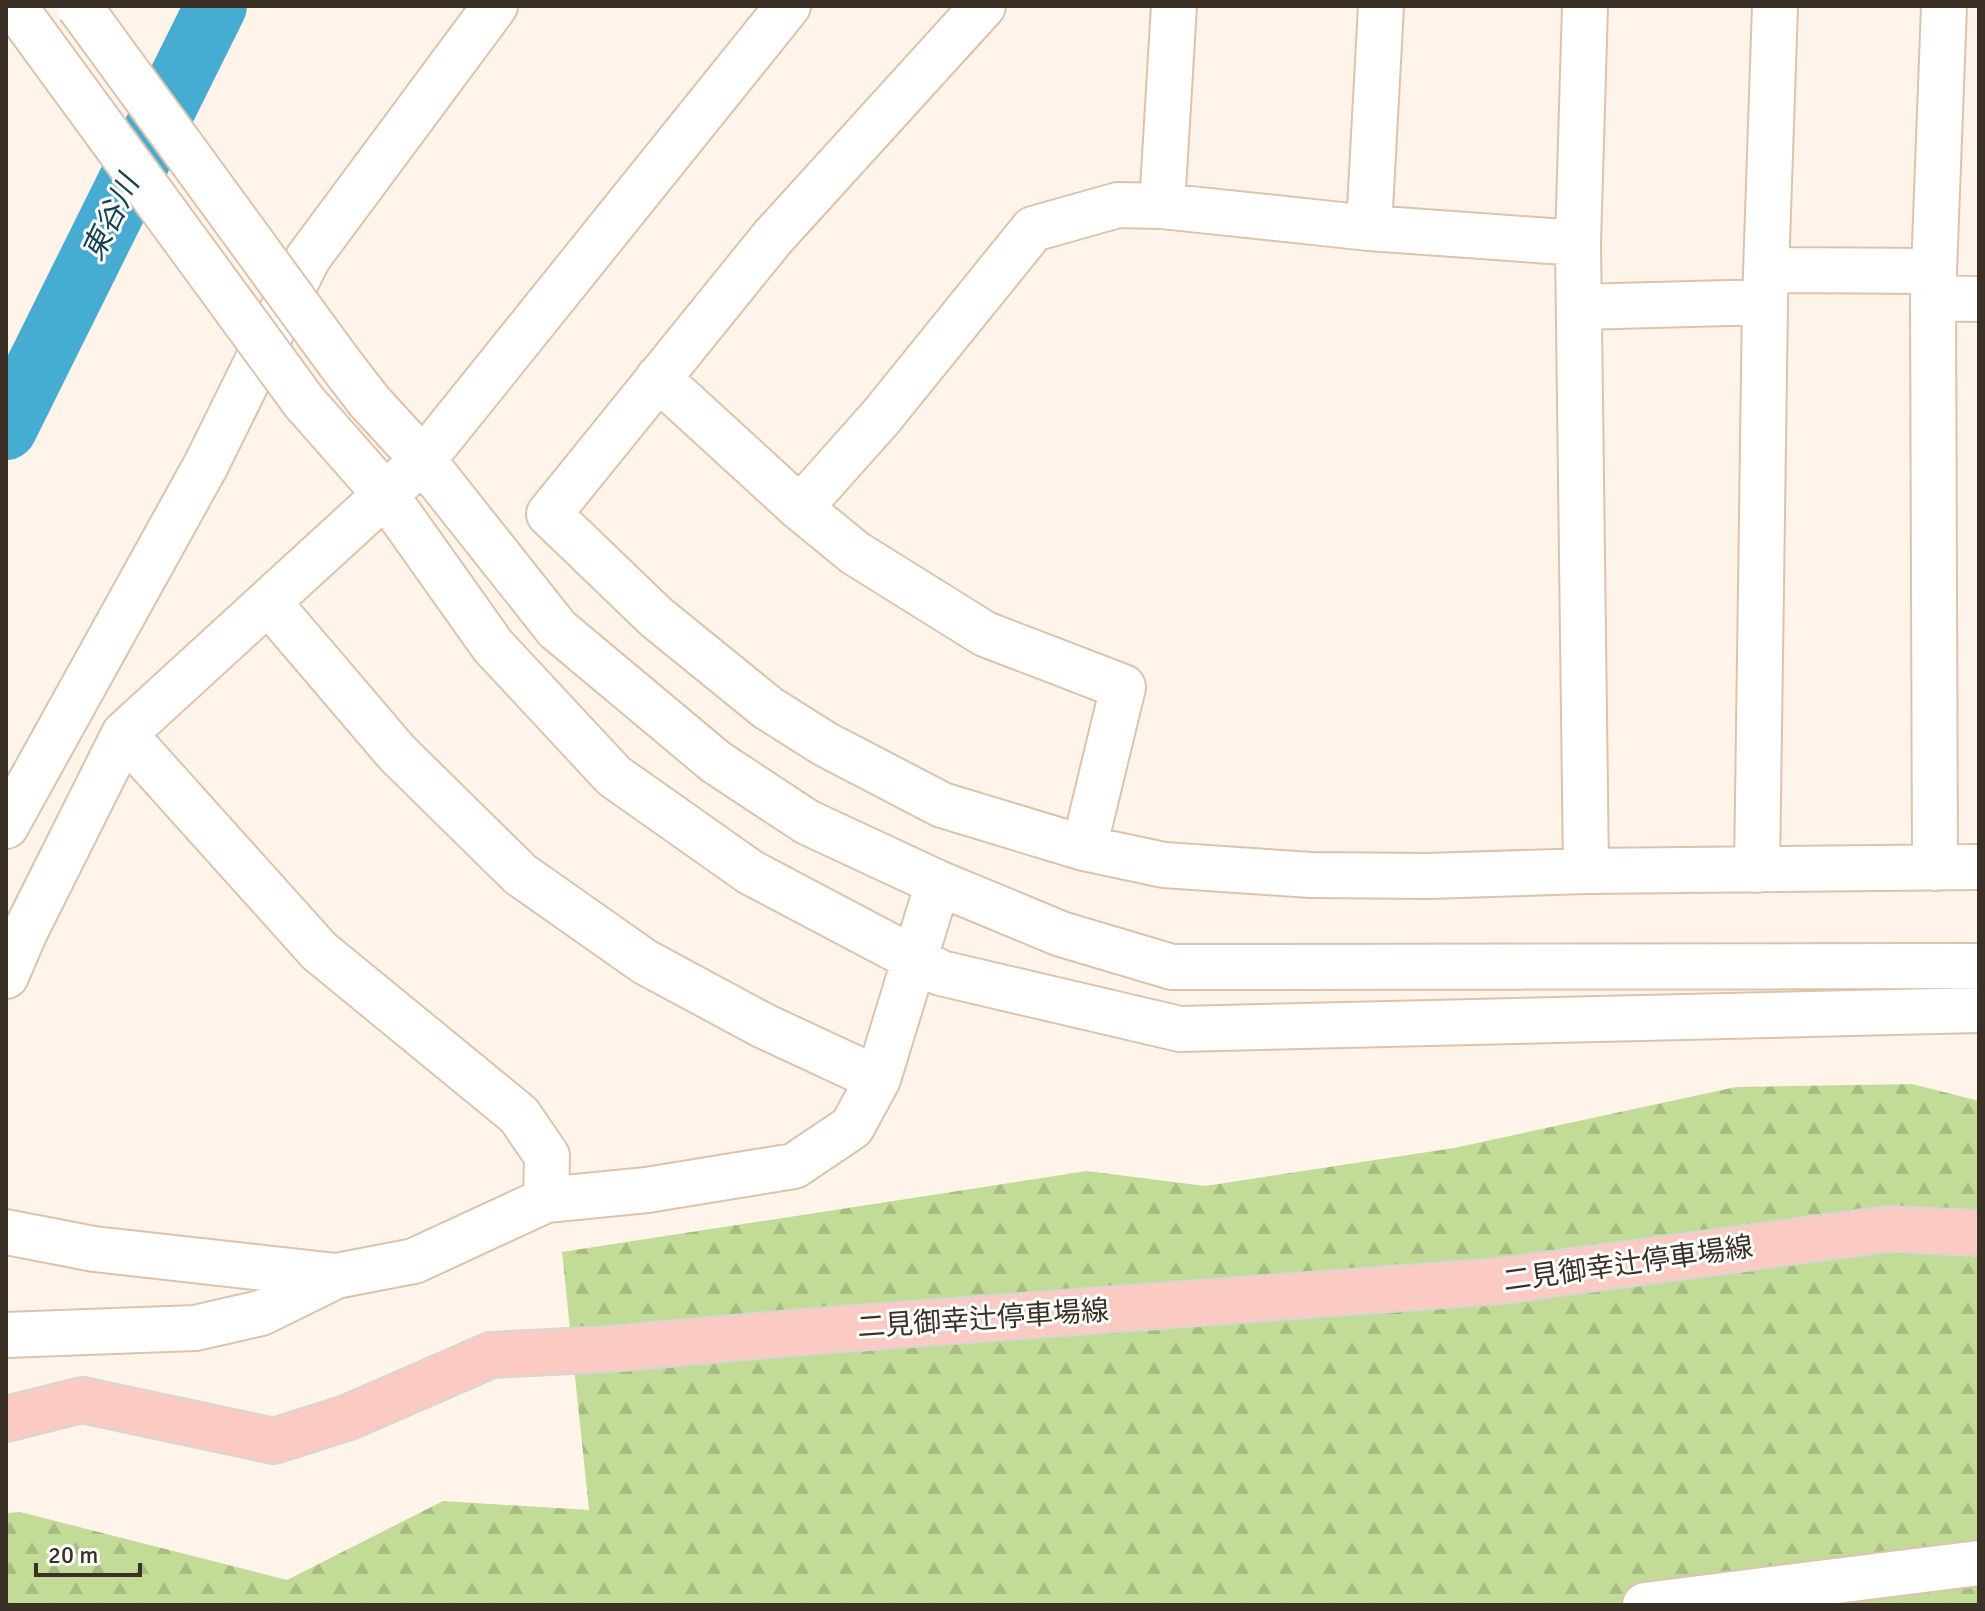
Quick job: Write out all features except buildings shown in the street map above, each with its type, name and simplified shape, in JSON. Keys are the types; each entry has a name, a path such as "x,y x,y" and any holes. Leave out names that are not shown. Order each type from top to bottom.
{"main road":[{"name":"二見御幸辻停車場線","path":"6,1419 82,1400 274,1441 349,1417 491,1355 609,1349 1500,1281 1887,1229 1979,1233"}],"street":[{"path":"14,6 304,402 385,494 493,646 614,776 750,872 941,973 1180,1029 1979,1010"},
{"path":"79,6 339,362 369,401 423,460 557,629 716,762 807,822 938,883 1061,934 1172,967 1979,966"},
{"path":"6,826 206,465 308,258 495,6"},
{"path":"6,976 124,734 423,460 788,6"},
{"path":"983,6 773,237 549,514 656,617 768,708 825,744 942,805 1084,848 1164,865 1311,875 1427,876 1586,871 1979,867"},
{"path":"1162,206 1174,6"},
{"path":"1369,228 1381,6"},
{"path":"1585,6 1578,243 1586,871"},
{"path":"1757,870 1766,286 1775,6"},
{"path":"1935,868 1933,285 1944,6"},
{"path":"800,508 881,417 1033,229 1118,205 1162,206 1369,228 1578,243"},
{"path":"1579,307 1766,286 1933,285 1979,299"},
{"path":"658,378 800,508 855,553 985,634 1123,687 1084,848"},
{"path":"269,603 397,753 520,874 645,962 764,1026 878,1079"},
{"path":"124,734 319,951 519,1115 547,1156 546,1200"},
{"path":"6,1335 195,1328 261,1313 336,1276 414,1261 546,1200 647,1190 794,1166 852,1127 878,1079 938,883"},
{"path":"6,1232 94,1249 336,1276"},
{"path":"1645,1605 1979,1563"}],"green space":[{"path":"1912,1084 1979,1101 1979,1605 6,1605 6,1513 20,1512 287,1580 443,1501 589,1510 562,1252 1087,1171 1205,1186 1454,1148 1736,1087"}],"waterway":[{"name":"東谷川","path":"6,429 216,6"}]}
